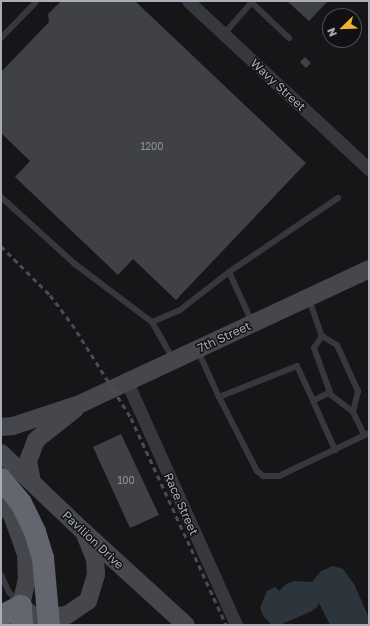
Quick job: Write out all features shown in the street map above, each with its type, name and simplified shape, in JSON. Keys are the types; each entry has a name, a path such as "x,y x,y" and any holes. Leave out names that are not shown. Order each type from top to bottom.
{"highway":[{"path":"1,479 11,501 35,532 43,558 49,625"},
{"path":"1,616 22,616"}],"main road":[{"name":"7th Street","path":"1,427 12,426 80,404 369,269"},
{"name":"7th Street","path":"32,482 28,461 36,440 80,404"},
{"name":"Pavilion Drive","path":"1,453 84,532 186,625"},
{"path":"11,501 12,515 26,554 27,579 22,616 32,614 56,618 67,615 88,601 96,574 95,559 84,532"}],"street":[{"name":"Wavy Street","path":"188,1 369,169"},
{"name":"Race Street","path":"127,382 236,625"}],"lane":[{"path":"224,34 250,2 289,38"},
{"path":"1,37 34,3"},
{"path":"1,197 75,264 152,322 174,360"},
{"path":"152,322 180,310 229,272 338,198"},
{"path":"229,272 253,323"},
{"path":"308,297 322,336 337,345 358,391 353,412"},
{"path":"197,349 219,397 257,471 263,476 279,476 366,434 353,412 330,392 314,348 322,336"},
{"path":"219,397 297,366 335,450"},
{"path":"313,401 330,392"},
{"path":"1,575 22,616"}],"shaded area":[{"path":"333,566 343,569 354,584 369,618 369,625 330,625 319,603 312,611 282,624 271,624 264,617 260,608 267,591 275,587 279,591 286,584 294,581 312,582 321,571"}],"building":[{"path":"61,1 135,1 306,163 176,300 133,259 118,275 15,177 30,161 1,133 1,72 49,22 48,14"},
{"path":"287,1 328,1 309,21"},
{"path":"305,57 311,63 306,68 300,62"},
{"path":"121,434 159,515 130,528 93,447"}],"railway":[{"path":"1,246 50,295 72,324 131,418 226,625"}]}
